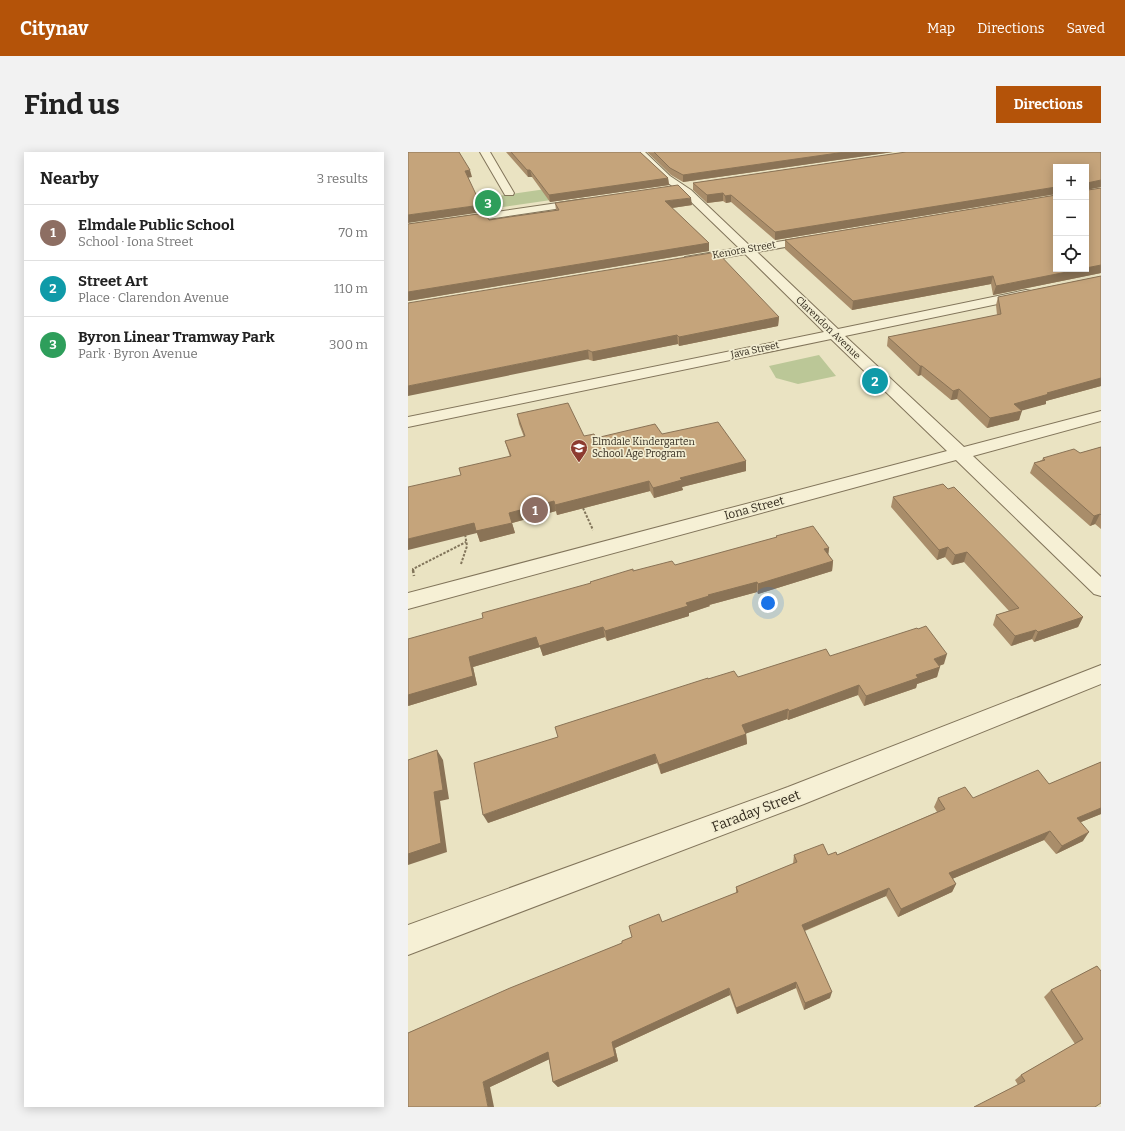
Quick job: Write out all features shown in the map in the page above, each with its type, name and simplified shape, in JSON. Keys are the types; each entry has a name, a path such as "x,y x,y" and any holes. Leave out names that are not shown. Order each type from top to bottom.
{"street":[{"path":"485,152 509,193"},
{"name":"Clarendon Avenue","path":"640,152 673,189 746,250 1101,589"},
{"path":"673,189 698,185"},
{"path":"408,228 597,200"},
{"name":"Kenora Street","path":"674,262 828,236"},
{"name":"Java Street","path":"408,422 1040,291"},
{"name":"Iona Street","path":"408,601 1101,416"},
{"name":"Faraday Street","path":"408,940 795,796 1101,674"}],"path":[{"path":"464,528 466,542 464,555"},
{"path":"414,581 413,570 466,542"}],"green space":[{"path":"642,175 654,185 408,221 408,209"},
{"path":"819,355 836,376 798,384 776,378 769,366"}],"building":[{"path":"408,152 459,152 470,170 465,171 481,205 408,215"},
{"path":"511,152 640,152 668,178 549,195 530,170 527,170"},
{"path":"654,152 845,152 683,175 670,168"},
{"path":"906,152 1101,152 1101,180 1089,183 1089,164 1053,164 1053,187 775,232 731,195 725,196 723,193 707,195 693,183"},
{"path":"678,185 691,198 665,201 709,243 408,292 408,224 485,213 489,220 559,210 555,203"},
{"path":"1101,188 1101,265 1089,267 1089,190"},
{"path":"1053,195 1053,272 1067,272 996,286 993,276 853,301 785,240"},
{"path":"717,252 779,317 679,337 677,335 592,352 588,350 408,386 408,303"},
{"path":"1101,276 1101,378 1014,404 1022,411 990,418 959,389 953,391 922,366 920,366 888,337 1001,314 998,297"},
{"path":"568,403 584,436 594,434 596,438 655,424 662,434 718,422 746,461 680,478 682,480 653,488 649,481 555,505 554,501 509,513 512,523 476,531 474,523 408,539 408,487 461,475 459,468 511,456 505,441 525,436 517,414"},
{"path":"1101,447 1101,515 1094,516 1034,463 1045,460 1043,458 1074,449 1080,453"},
{"path":"943,484 948,489 954,487 1083,617 1038,632 1036,630 1015,636 996,615 1019,608 967,552 955,555 948,547 939,550 893,497"},
{"path":"813,526 829,548 824,549 833,561 758,584 757,582 708,595 709,596 686,603 688,606 605,631 603,627 539,646 536,637 469,657 473,676 408,695 408,639 483,618 482,613 591,583 590,582 633,569 633,571 672,561 675,565"},
{"path":"926,626 947,654 934,659 940,667 916,675 918,678 866,696 859,685 789,711 788,709 742,725 746,734 659,765 655,754 483,815 474,763 558,737 555,727 708,678 734,671 738,677 826,649 830,656"},
{"path":"437,750 443,790 434,792 441,843 408,854 408,760"},
{"path":"1101,762 1101,808 1077,818 1089,832 1062,846 1050,831 949,873 956,884 901,909 889,888 802,925 832,992 805,1003 796,982 736,1008 729,988 612,1042 615,1056 553,1082 548,1052 483,1082 488,1107 408,1107 408,1033 510,988 622,943 622,941 632,937 629,926 659,914 662,922 738,892 736,887 797,862 794,855 823,844 828,855 836,852 837,855 945,809 938,798 965,787 973,798 1038,770 1049,784"},
{"path":"1097,966 1101,971 1101,1103 1095,1107 974,1107 1025,1081 1021,1075 1083,1039 1051,990"}],"place":[{"name":"Byron Linear Tramway Park","path":"488,203"},
{"name":"Street Art","path":"875,381"},
{"name":"Elmdale Kindergarten School Age Program","path":"579,463"},
{"name":"Elmdale Public School","path":"535,510"}]}
